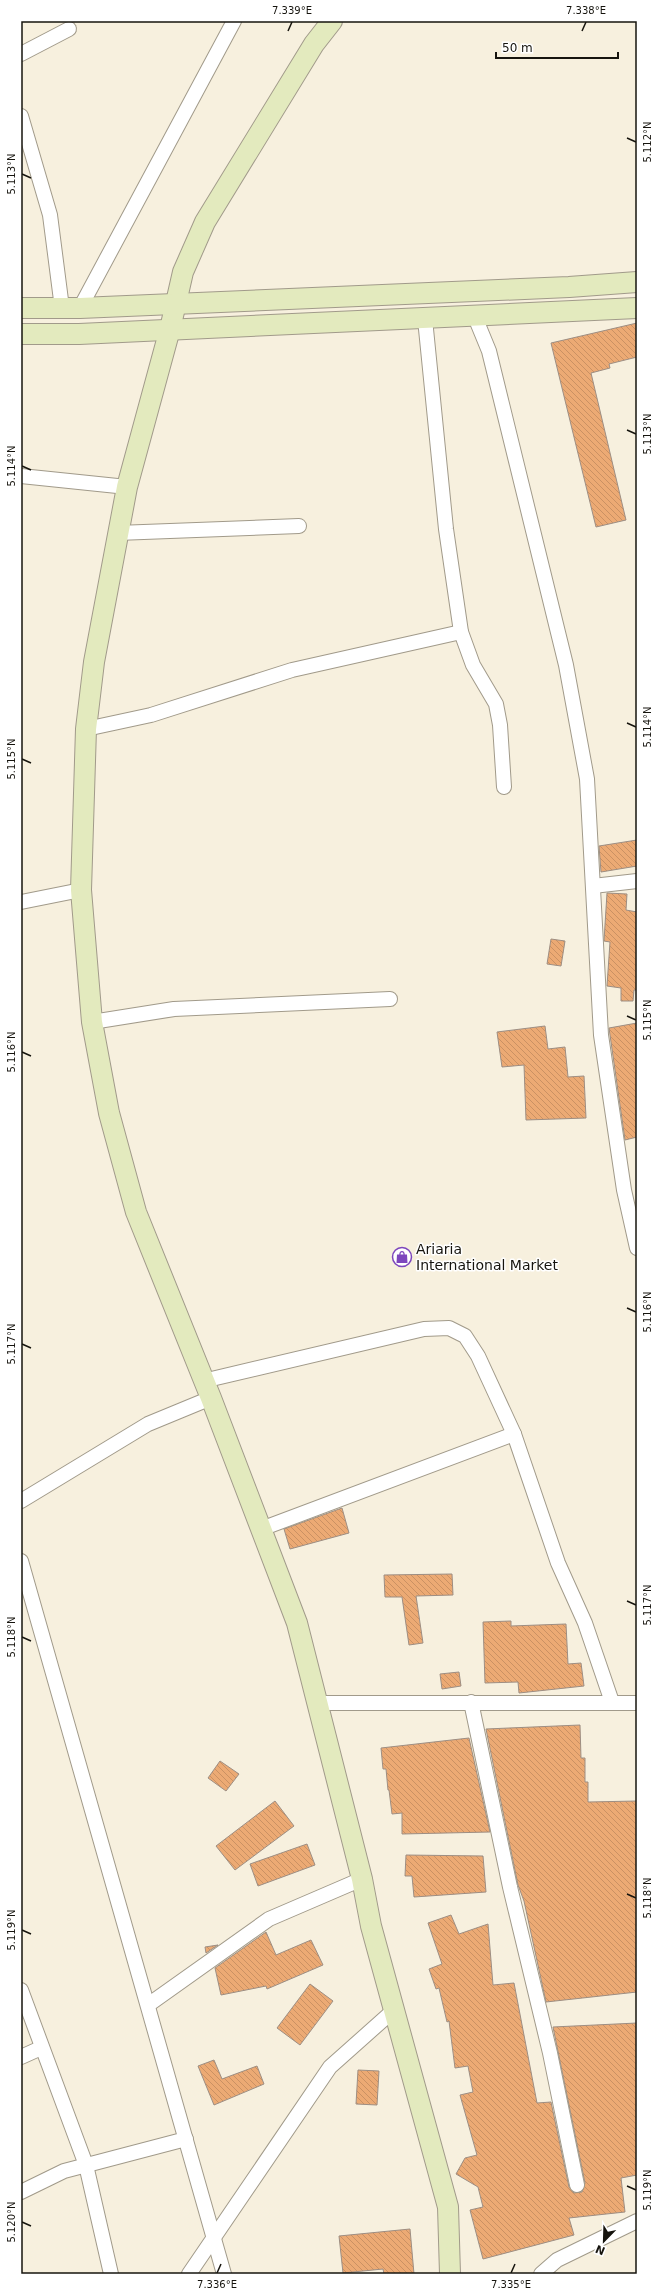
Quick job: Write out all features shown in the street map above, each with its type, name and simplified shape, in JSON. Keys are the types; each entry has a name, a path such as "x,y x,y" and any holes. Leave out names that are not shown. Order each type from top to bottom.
{"main road":[{"path":"332,21 314,44 205,222 183,272 170,329 127,487 94,662 86,729 81,890 92,1022 109,1112 136,1212 207,1389 297,1623 362,1879 372,1926 448,2207 450,2274"},
{"path":"21,308 71,308 175,304 569,287 637,282"},
{"path":"21,334 79,334 475,317 637,308"}],"street":[{"path":"71,308 234,21"},
{"path":"21,54 69,30"},
{"path":"22,122 50,215 71,308"},
{"path":"475,317 489,351 566,665 587,779 601,1035 624,1190 637,1248"},
{"path":"425,319 446,529 462,632 473,665 496,704 500,725 504,787"},
{"path":"21,476 127,487"},
{"path":"117,534 299,526"},
{"path":"86,729 151,715 292,670 462,632"},
{"path":"592,886 637,881"},
{"path":"21,902 81,890"},
{"path":"92,1022 174,1009 390,999"},
{"path":"21,1500 207,1389 424,1330 449,1328 465,1336 478,1356 514,1434 558,1563 585,1623 612,1702"},
{"path":"261,1529 514,1434"},
{"path":"21,1561 224,2274"},
{"path":"471,1702 510,1887 550,2053 577,2185"},
{"path":"317,1703 637,1703"},
{"path":"148,2005 269,1919 362,1879"},
{"path":"21,1990 41,2048 86,2165 111,2274"},
{"path":"189,2274 330,2067 394,2010"},
{"path":"21,2057 41,2048"},
{"path":"21,2192 64,2171 186,2139"},
{"path":"541,2274 557,2260 637,2221"}],"building":[{"path":"637,323 637,357 609,364 610,368 591,373 626,520 596,527 551,343"},
{"path":"637,840 637,866 601,872 599,846"},
{"path":"607,893 627,894 626,910 637,912 637,990 634,990 633,1001 621,1001 621,988 607,986 610,942 604,941"},
{"path":"551,939 565,941 561,966 547,964"},
{"path":"637,1023 637,1137 625,1140 609,1028"},
{"path":"545,1026 548,1049 565,1047 568,1077 584,1076 586,1118 526,1120 524,1065 502,1067 497,1032"},
{"path":"342,1508 349,1533 290,1549 284,1529"},
{"path":"452,1574 453,1595 416,1596 423,1643 409,1645 402,1597 385,1597 384,1575"},
{"path":"511,1621 511,1626 566,1624 568,1664 581,1663 584,1686 519,1693 518,1682 485,1683 483,1622"},
{"path":"459,1672 461,1686 442,1689 440,1674"},
{"path":"580,1725 581,1758 585,1758 585,1782 588,1782 588,1802 637,1801 637,1992 546,2002 524,1901 518,1885 486,1729"},
{"path":"469,1738 490,1832 402,1834 402,1813 392,1814 386,1769 383,1769 381,1748"},
{"path":"220,1761 239,1774 226,1791 208,1778"},
{"path":"275,1801 294,1826 235,1870 216,1846"},
{"path":"307,1844 315,1865 258,1886 250,1864"},
{"path":"406,1855 483,1856 486,1892 414,1897 412,1876 405,1876"},
{"path":"451,1915 459,1934 488,1924 493,1985 514,1983 537,2103 551,2102 569,2187 574,2193 582,2192 585,2183 553,2027 637,2023 637,2175 621,2178 625,2212 569,2218 574,2235 483,2259 470,2210 483,2207 478,2187 456,2174 465,2158 477,2155 460,2095 473,2092 468,2066 455,2068 449,2021 447,2022 439,1988 436,1989 429,1969 442,1964 428,1923"},
{"path":"266,1932 276,1955 311,1940 323,1965 267,1989 266,1986 221,1995 215,1968"},
{"path":"218,1945 206,1953 205,1947"},
{"path":"310,1984 333,2001 300,2045 277,2028"},
{"path":"214,2060 222,2079 257,2066 264,2084 214,2105 198,2066"},
{"path":"358,2070 379,2071 377,2105 356,2104"},
{"path":"410,2229 414,2274 384,2274 383,2269 343,2273 339,2236"}],"place":[{"name":"Ariaria International Market","path":"402,1257"}]}
